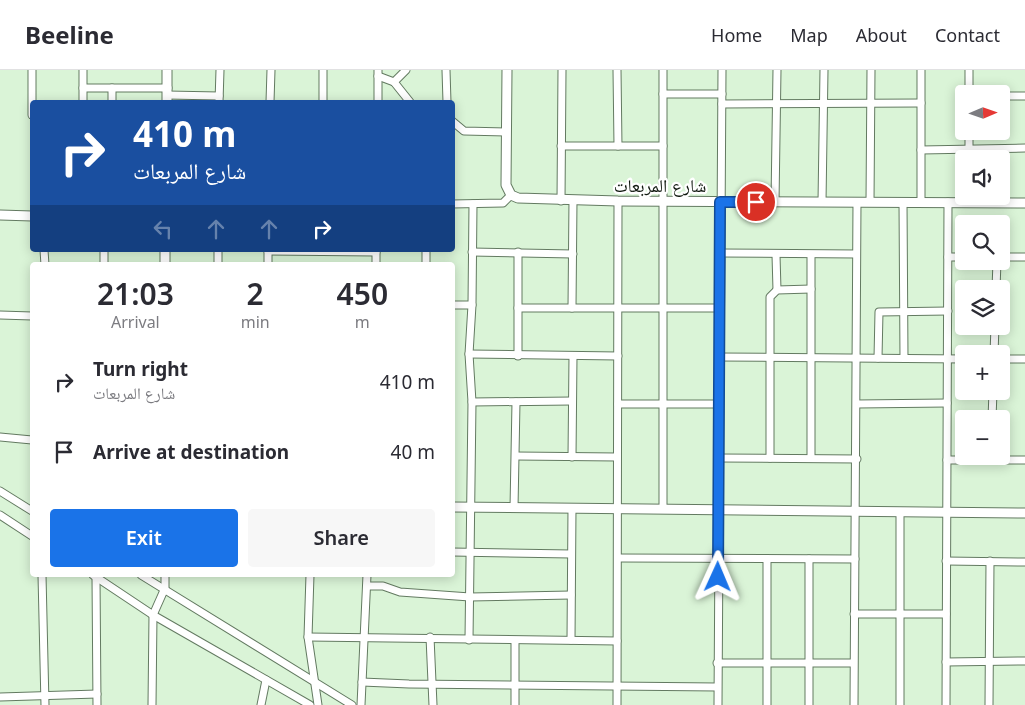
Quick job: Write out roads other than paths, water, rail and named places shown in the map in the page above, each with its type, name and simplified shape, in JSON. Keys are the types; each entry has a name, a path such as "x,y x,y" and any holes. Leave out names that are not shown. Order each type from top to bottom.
{"street":[{"path":"32,70 32,100"},
{"path":"82,100 83,70"},
{"path":"167,70 167,95"},
{"path":"82,88 112,88 219,99 220,70"},
{"path":"270,100 271,70"},
{"path":"323,70 323,100"},
{"path":"394,82 406,70"},
{"path":"446,70 447,100"},
{"path":"455,204 503,203 511,194 506,185 507,70"},
{"path":"561,201 562,70"},
{"path":"617,70 618,146"},
{"path":"663,70 665,404 663,509"},
{"path":"718,705 719,308 722,70"},
{"path":"775,202 776,70"},
{"path":"822,202 824,70"},
{"path":"870,202 871,70"},
{"path":"921,70 921,202"},
{"path":"969,70 969,85"},
{"path":"378,100 378,73 394,82 408,100"},
{"path":"112,88 112,100"},
{"path":"663,94 722,94"},
{"path":"1010,96 1025,96"},
{"path":"722,104 921,103"},
{"path":"455,123 464,130 506,132"},
{"path":"969,140 969,149"},
{"path":"562,146 663,146"},
{"path":"921,150 1025,148"},
{"name":"شارع المربعات","path":"511,194 526,199 561,201 1025,203"},
{"path":"572,308 573,200"},
{"path":"617,705 618,201"},
{"path":"854,705 857,459 857,202"},
{"path":"903,202 904,358"},
{"path":"946,705 948,202"},
{"path":"468,640 472,402 469,354 472,305 472,204"},
{"path":"0,214 30,216"},
{"path":"472,252 573,254"},
{"path":"518,252 518,356"},
{"path":"720,253 776,255 856,254"},
{"path":"770,458 770,297 776,290 776,255"},
{"path":"810,458 811,255"},
{"path":"948,257 955,257"},
{"path":"1010,257 1025,257"},
{"path":"776,290 811,289"},
{"path":"455,305 472,305"},
{"path":"518,308 719,308"},
{"path":"878,358 879,312 948,311"},
{"path":"0,315 30,316"},
{"path":"469,354 618,356"},
{"path":"572,457 573,356"},
{"path":"719,357 955,359"},
{"path":"1010,359 1025,359"},
{"path":"472,402 572,401"},
{"path":"514,508 516,402"},
{"path":"618,404 719,404"},
{"path":"856,404 947,404"},
{"path":"0,437 30,440"},
{"path":"516,456 617,457"},
{"path":"719,458 857,459"},
{"path":"1010,459 1025,460"},
{"path":"947,460 955,460"},
{"path":"0,492 30,511"},
{"path":"455,507 1025,512"},
{"path":"571,640 572,508"},
{"path":"900,512 900,705"},
{"path":"0,515 30,535"},
{"path":"455,552 571,554"},
{"path":"618,558 855,559"},
{"path":"767,559 767,705"},
{"path":"809,560 810,705"},
{"path":"946,561 1025,562"},
{"path":"989,705 990,561"},
{"path":"42,577 46,705"},
{"path":"94,577 97,705"},
{"path":"96,577 153,615 310,705"},
{"path":"145,577 352,705"},
{"path":"152,705 153,615 165,588 165,577"},
{"path":"310,577 308,637 318,705"},
{"path":"361,705 362,658 366,637 367,577"},
{"path":"367,586 383,586 400,592 470,597 571,594"},
{"path":"854,614 946,614"},
{"path":"308,637 430,637 468,640 617,641"},
{"path":"430,637 433,705"},
{"path":"515,641 515,705"},
{"path":"946,662 1025,661"},
{"path":"717,663 854,663"},
{"path":"261,705 266,680"},
{"path":"362,682 718,687"},
{"path":"0,696 97,694"}]}
